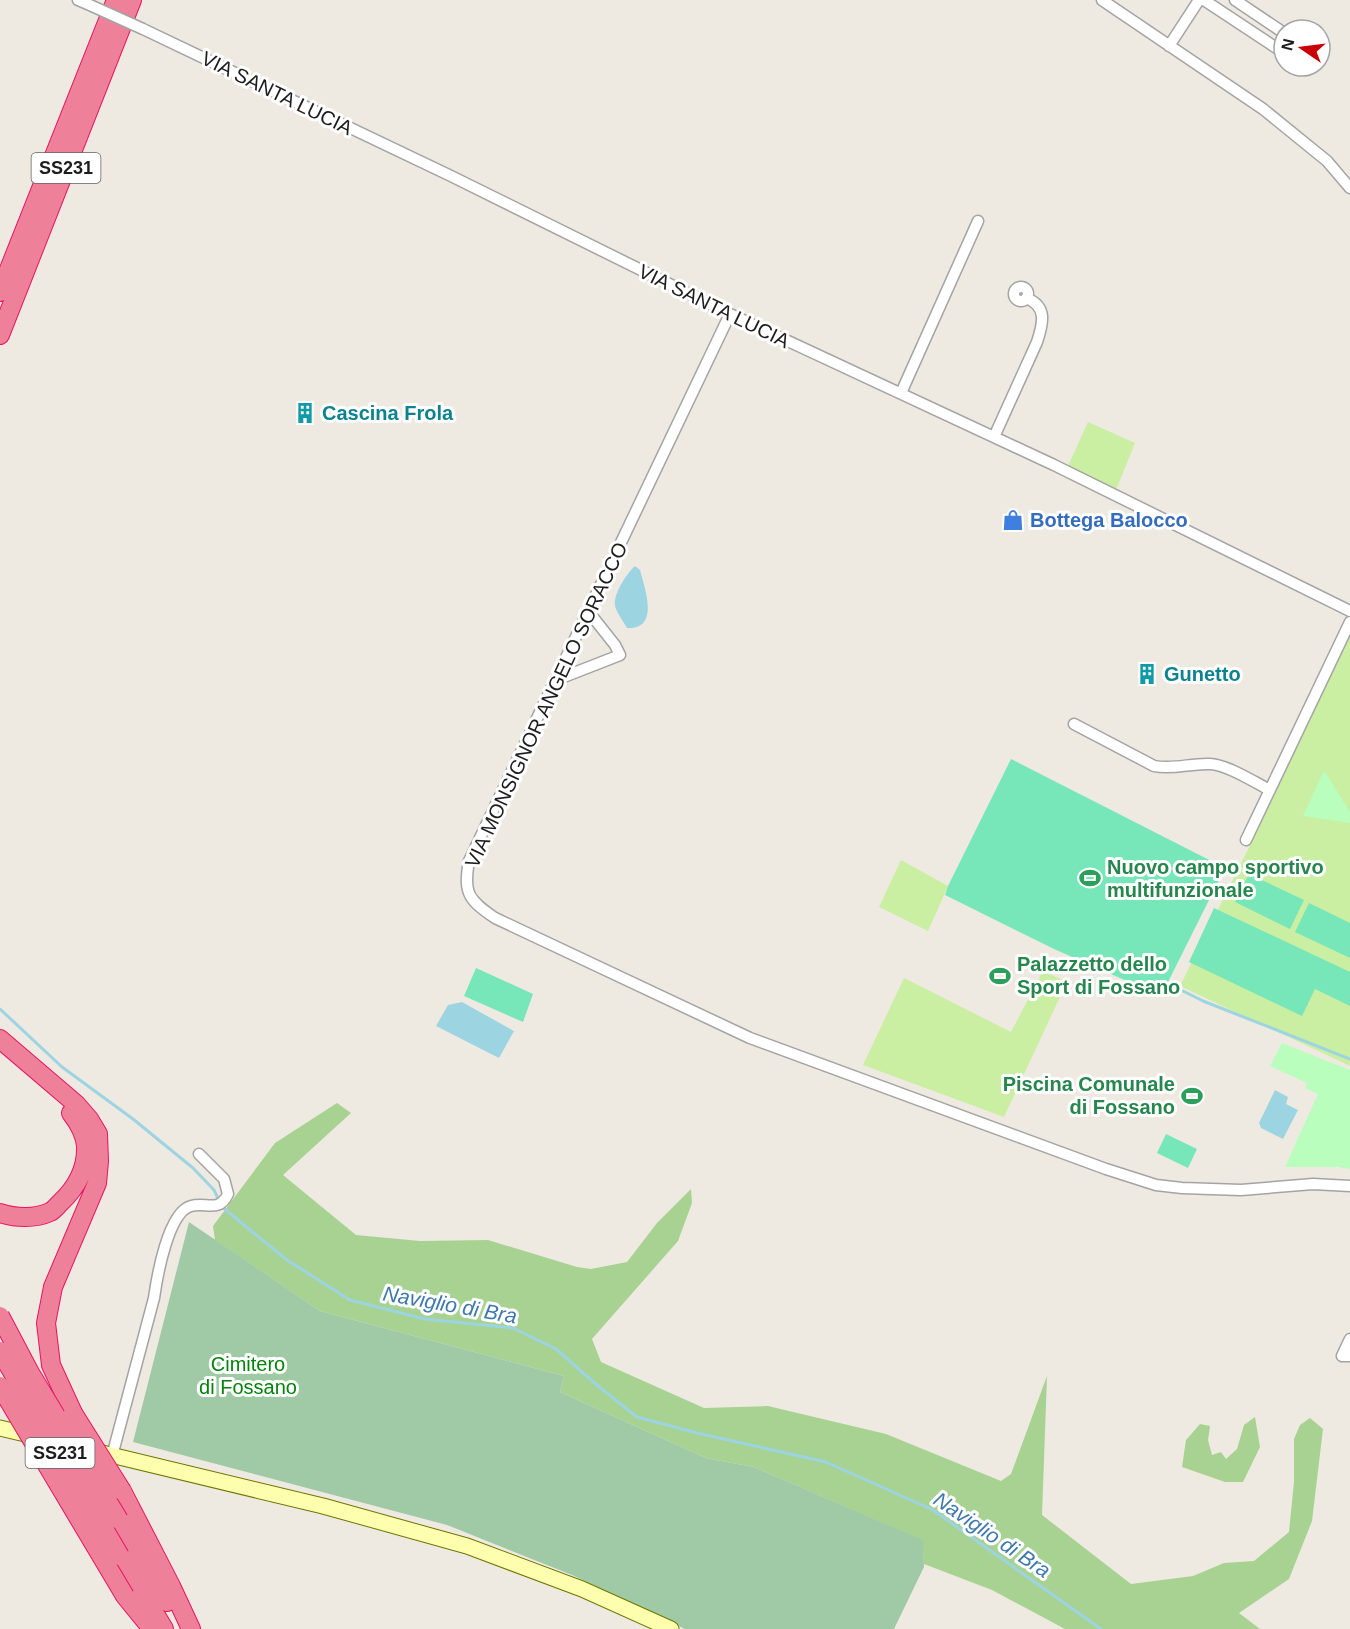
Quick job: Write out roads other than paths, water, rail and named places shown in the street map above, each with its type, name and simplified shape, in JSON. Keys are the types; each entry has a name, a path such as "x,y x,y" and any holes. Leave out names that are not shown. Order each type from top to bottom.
{"highway":[{"name":"SS231","path":"0,292 116,0"},
{"name":"SS231","path":"0,335 132,0"},
{"path":"0,1039 76,1104 98,1134 97,1184 53,1287 46,1323 51,1365 73,1413 122,1491 191,1629"},
{"path":"0,1213 35,1216 51,1212 72,1191 84,1170 86,1145 81,1126 45,1078"},
{"name":"SS231","path":"0,1316 30,1373 184,1629"},
{"name":"SS231","path":"0,1351 164,1629"},
{"path":"0,1386 124,1596 152,1629"}],"main road":[{"path":"0,1428 323,1506 467,1546 582,1589 670,1629"}],"street":[{"name":"VIA SANTA LUCIA","path":"78,0 451,176 730,314 994,437 1350,611"},
{"path":"1102,0 1263,109 1327,161 1350,188"},
{"path":"1169,46 1199,0"},
{"path":"1204,0 1272,45"},
{"path":"1235,0 1272,25"},
{"path":"901,393 978,221"},
{"path":"994,437 1042,327 1041,310 1036,303 1026,298"},
{"name":"VIA MONSIGNOR ANGELO SORACCO","path":"730,314 469,861 466,876 467,891 471,898 478,907 495,918 750,1038 1083,1161 1156,1185 1211,1190 1313,1184 1350,1186"},
{"path":"556,680 620,655 615,645 588,611"},
{"path":"1246,840 1350,622"},
{"path":"1074,723 1154,766 1163,768 1213,764 1270,790"},
{"path":"112,1456 151,1309 158,1272 172,1226 181,1213 190,1206 216,1206 225,1201 228,1194 224,1179 199,1154"},
{"path":"1350,1339 1342,1356 1350,1356"}],"water":[{"path":"635,566 640,570 648,610 643,623 637,627 627,628 616,609 615,601 621,584"},
{"path":"462,1002 514,1031 499,1058 436,1026 448,1005"},
{"path":"1275,1090 1288,1097 1286,1104 1298,1110 1283,1139 1261,1128 1259,1123"}],"waterway":[{"path":"1183,991 1350,1059"},
{"name":"Naviglio di Bra","path":"0,1009 62,1067 133,1119 193,1168 214,1190 222,1207 287,1260 350,1300 425,1319 513,1328 556,1349 637,1417 826,1462 933,1510 1101,1629"}],"place":[{"name":"Cascina Frola","path":"305,413"},
{"name":"Bottega Balocco","path":"1013,520"},
{"name":"Gunetto","path":"1147,674"},
{"name":"Nuovo campo sportivo multifunzionale","path":"1090,878"},
{"name":"Palazzetto dello Sport di Fossano","path":"1000,976"},
{"name":"Piscina Comunale di Fossano","path":"1192,1096"}],"park label":[{"name":"Cimitero di Fossano","path":"248,1376"}]}
